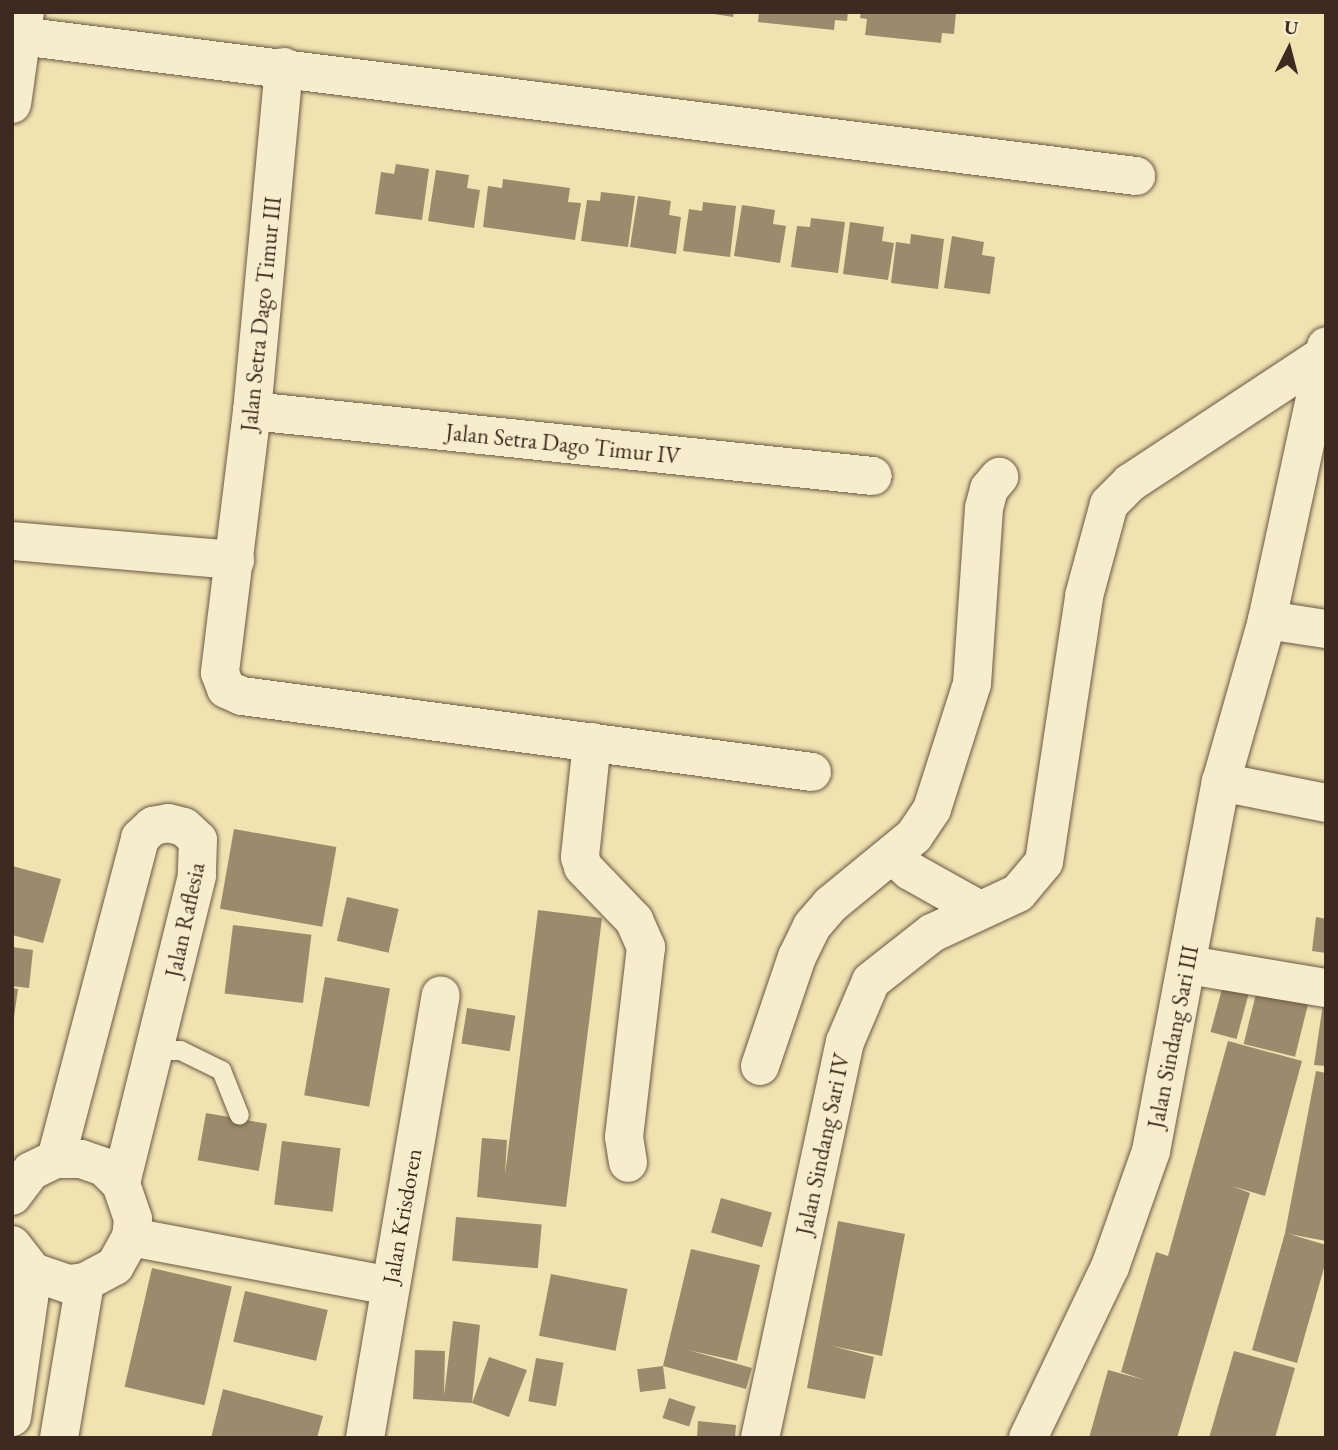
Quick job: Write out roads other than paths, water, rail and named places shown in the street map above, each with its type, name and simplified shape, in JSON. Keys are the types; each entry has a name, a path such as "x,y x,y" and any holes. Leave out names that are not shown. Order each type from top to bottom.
{"street":[{"path":"12,104 19,28 284,67 1136,176"},
{"name":"Jalan Setra Dago Timur III","path":"284,67 252,411 220,673 226,689 242,696 592,742"},
{"name":"Jalan Sindang Sari III","path":"1028,1438 1110,1267 1136,1201 1151,1151 1221,782 1267,620 1311,493 1325,351"},
{"name":"Jalan Sindang Sari IV","path":"760,1438 845,1042 871,981 898,955 978,909 1018,893 1044,862 1084,596 1110,504 1130,483 1325,351"},
{"name":"Jalan Setra Dago Timur IV","path":"252,411 873,476"},
{"path":"760,1066 797,957 812,926 830,905 894,856 932,809 963,725 976,648 984,508 989,489 999,477"},
{"path":"12,541 234,559"},
{"path":"1267,620 1326,629"},
{"path":"628,1163 624,1137 646,947 634,920 583,867 580,857 592,742 812,772"},
{"path":"1221,782 1326,803"},
{"name":"Jalan Raflesia","path":"56,1159 140,838 153,826 168,823 184,827 198,840 200,854 121,1184"},
{"path":"894,856 910,871 978,909"},
{"path":"1188,965 1326,988"},
{"name":"Jalan Krisdoren","path":"365,1438 441,995"},
{"path":"12,1196 31,1171 56,1159 81,1159 104,1167 121,1184 130,1200 131,1237 115,1266 85,1282 68,1284 23,1259 12,1417"},
{"path":"131,1237 390,1286"},
{"path":"59,1438 85,1282"}],"lane":[{"path":"155,1050 180,1051 221,1070 239,1115"}]}
